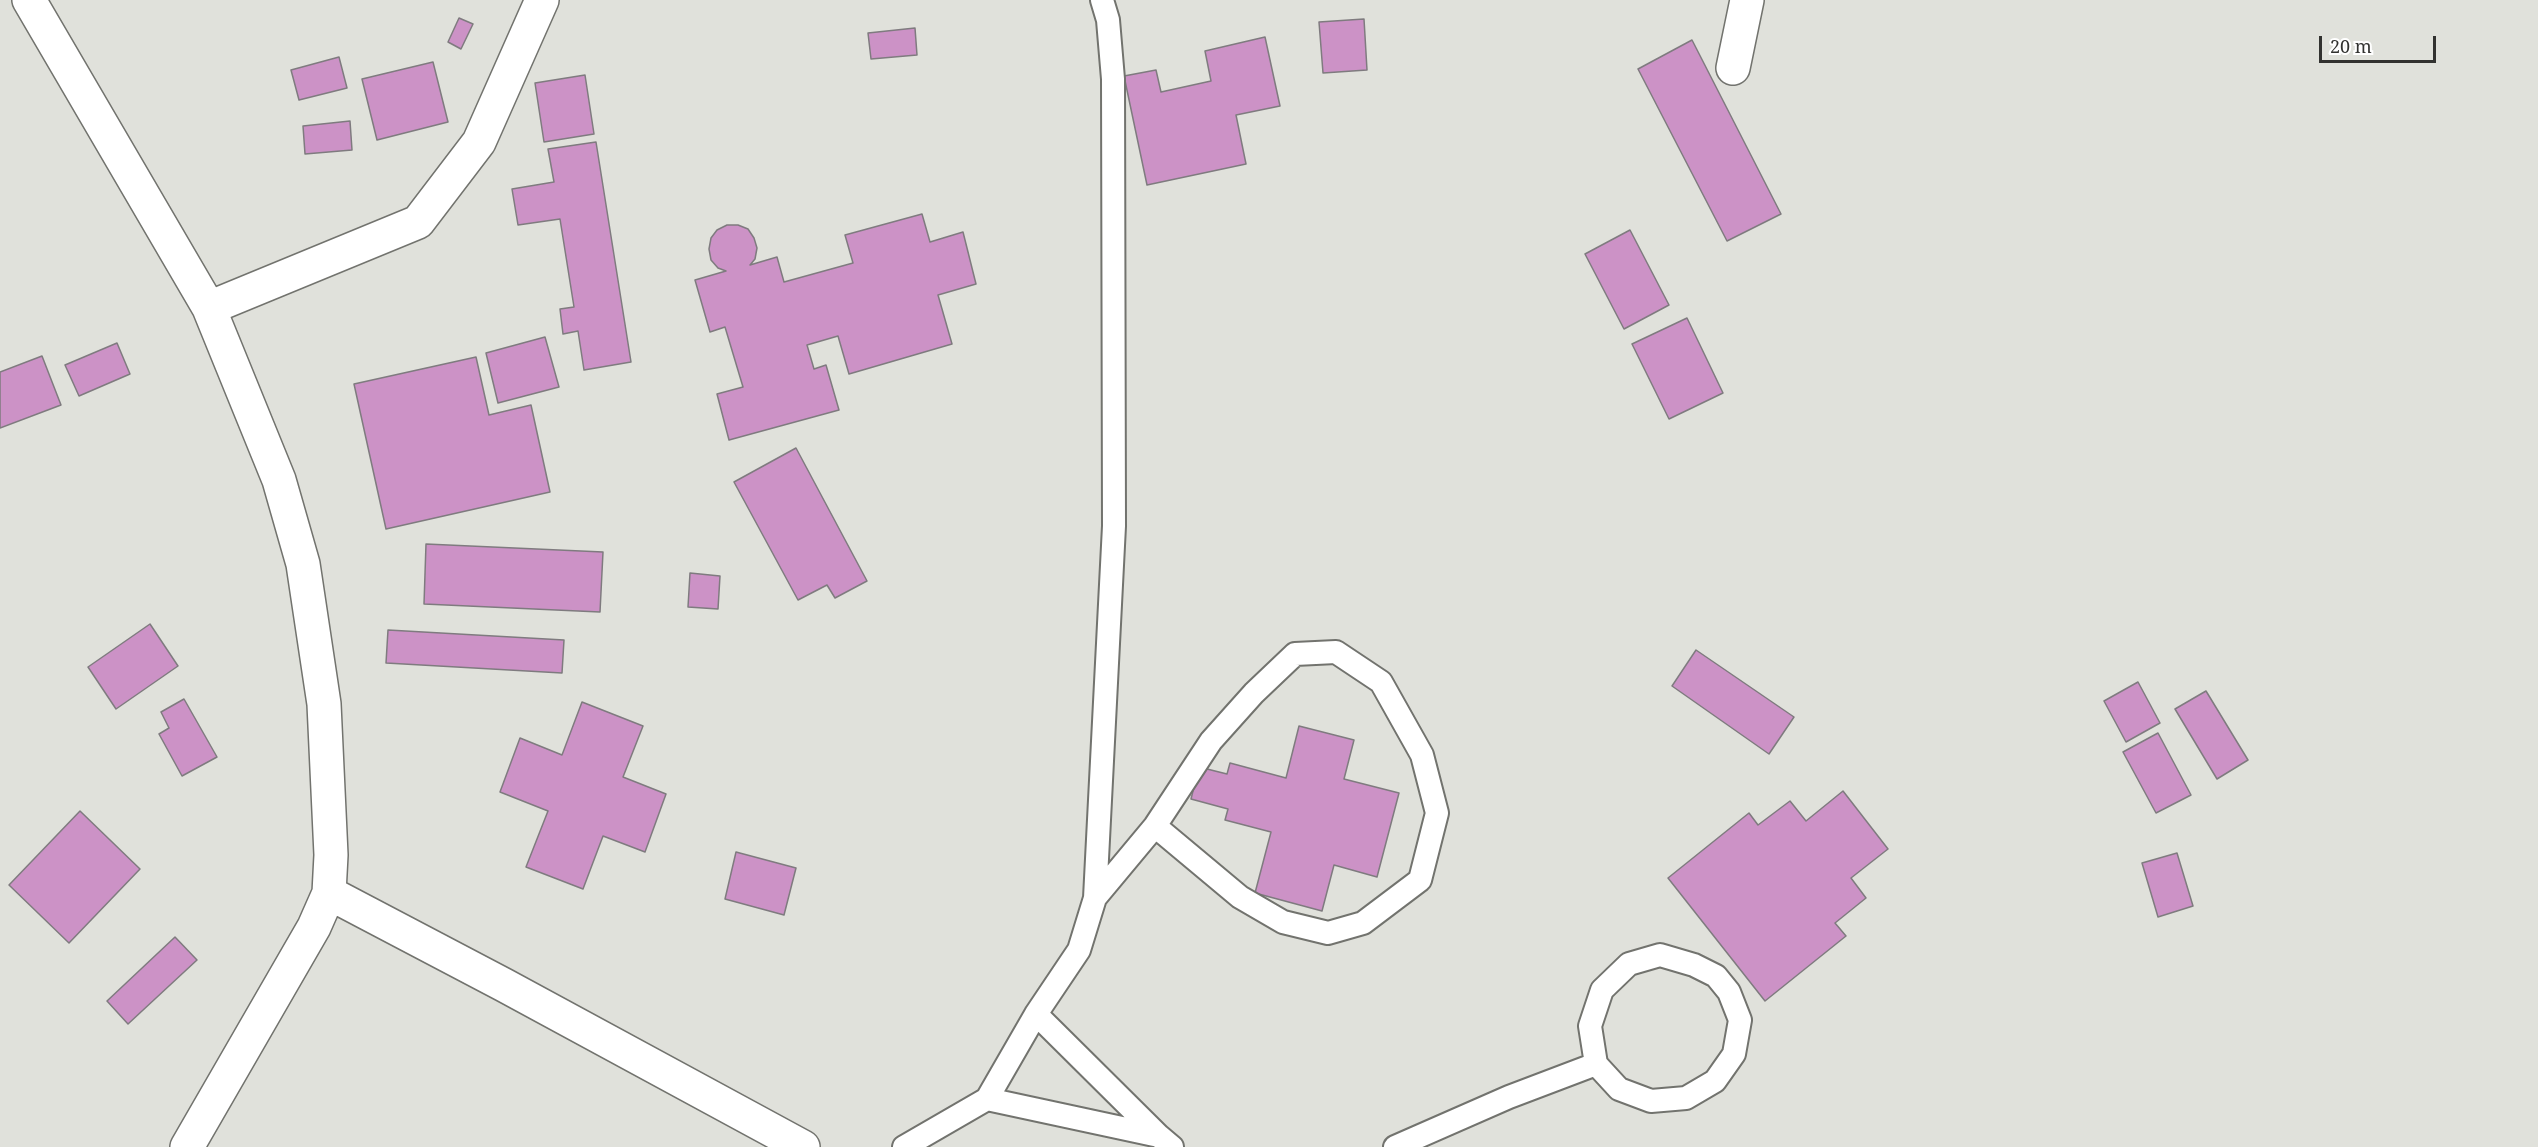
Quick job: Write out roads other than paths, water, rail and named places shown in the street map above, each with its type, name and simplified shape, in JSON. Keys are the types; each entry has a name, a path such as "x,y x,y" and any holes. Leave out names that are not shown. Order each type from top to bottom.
{"street":[{"path":"29,0 209,308 279,480 303,564 324,704 331,855 329,892 314,927 187,1147"},
{"path":"209,308 418,222 480,142 542,0"},
{"path":"1733,68 1747,0"},
{"path":"329,892 802,1147"}],"lane":[{"path":"904,1147 987,1099 1036,1014 1079,950 1095,898 1113,526 1113,79 1108,20 1102,0"},
{"path":"1095,898 1155,826 1210,741 1254,693 1295,654 1336,652 1381,682 1422,755 1437,813 1420,880 1363,923 1328,933 1283,922 1239,897 1155,826"},
{"path":"1660,955 1694,965 1716,976 1729,992 1740,1020 1734,1054 1715,1081 1686,1098 1651,1101 1619,1089 1596,1064 1590,1026 1602,990 1629,964 1660,955"},
{"path":"1036,1014 1166,1141"},
{"path":"1395,1147 1509,1097 1596,1064"},
{"path":"987,1099 1166,1141"}]}
